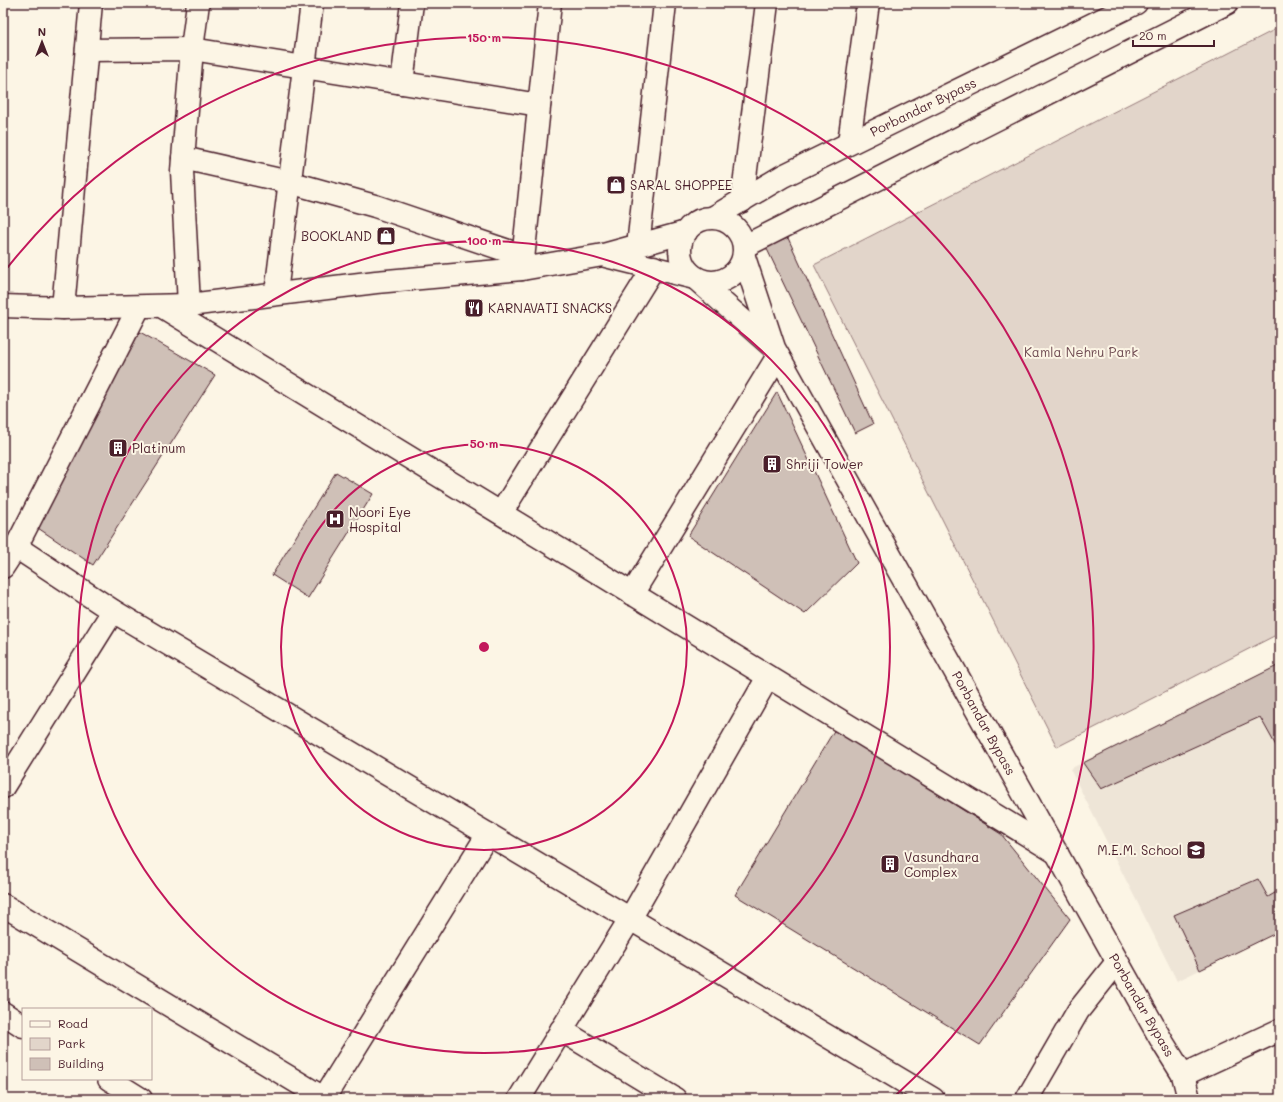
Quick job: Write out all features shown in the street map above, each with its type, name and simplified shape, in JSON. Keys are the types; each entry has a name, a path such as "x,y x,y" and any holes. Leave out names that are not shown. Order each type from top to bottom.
{"street":[{"path":"64,308 91,3"},
{"path":"189,305 182,171 192,49 198,3"},
{"path":"276,293 312,3"},
{"path":"402,82 412,3"},
{"path":"522,262 550,3"},
{"path":"638,246 666,3"},
{"path":"742,201 767,3"},
{"path":"849,143 868,3"},
{"name":"Porbandar Bypass","path":"714,217 783,176 1136,3"},
{"path":"603,255 654,267 695,278 704,282 725,280 737,271 744,252 1226,3"},
{"path":"87,50 192,49 539,105"},
{"path":"183,158 289,182 375,206 522,262"},
{"path":"632,594 776,352 744,252 741,235 735,226 725,220 714,217 703,219 689,226 680,241 679,251 681,261 695,278 776,352"},
{"path":"3,306 64,308 163,307 189,305 522,262 603,255 686,232"},
{"path":"501,513 654,267"},
{"path":"3,567 16,547 139,307"},
{"path":"163,307 1057,854"},
{"name":"Porbandar Bypass","path":"776,352 1117,962 1183,1075 1189,1099"},
{"path":"16,547 113,611 933,1099"},
{"path":"3,786 113,611"},
{"path":"519,1099 630,919 768,677"},
{"path":"3,905 324,1099 488,834"},
{"path":"1026,1099 1078,1011 1117,962"},
{"path":"3,1014 22,1025"},
{"path":"561,1030 675,1099"},
{"path":"1183,1075 1280,1030"},
{"path":"111,1080 141,1099"}],"shaded area":[{"name":"M.E.M. School","path":"1279,665 1280,931 1177,981 1070,769"}],"green space":[{"name":"Kamla Nehru Park","path":"1280,27 1280,633 1057,747 814,265"}],"building":[{"path":"788,238 873,424 855,433 766,247"},
{"name":"Platinum","path":"133,328 215,375 93,565 29,522"},
{"name":"Shriji Tower","path":"777,392 857,563 805,614 688,536"},
{"path":"336,472 373,494 308,598 272,575"},
{"path":"1279,665 1280,753 1260,717 1101,789 1083,763"},
{"name":"Vasundhara Complex","path":"835,729 1001,834 1070,919 980,1045 735,895"},
{"path":"1258,879 1268,897 1280,890 1280,931 1200,970 1174,915"}],"place":[{"name":"SARAL SHOPPEE","path":"616,185"},
{"name":"BOOKLAND","path":"386,236"},
{"name":"KARNAVATI SNACKS","path":"474,308"},
{"name":"Platinum","path":"118,448"},
{"name":"Shriji Tower","path":"772,464"},
{"name":"Noori Eye Hospital","path":"335,519"},
{"name":"M.E.M. School","path":"1196,850"},
{"name":"Vasundhara Complex","path":"890,864"}]}
